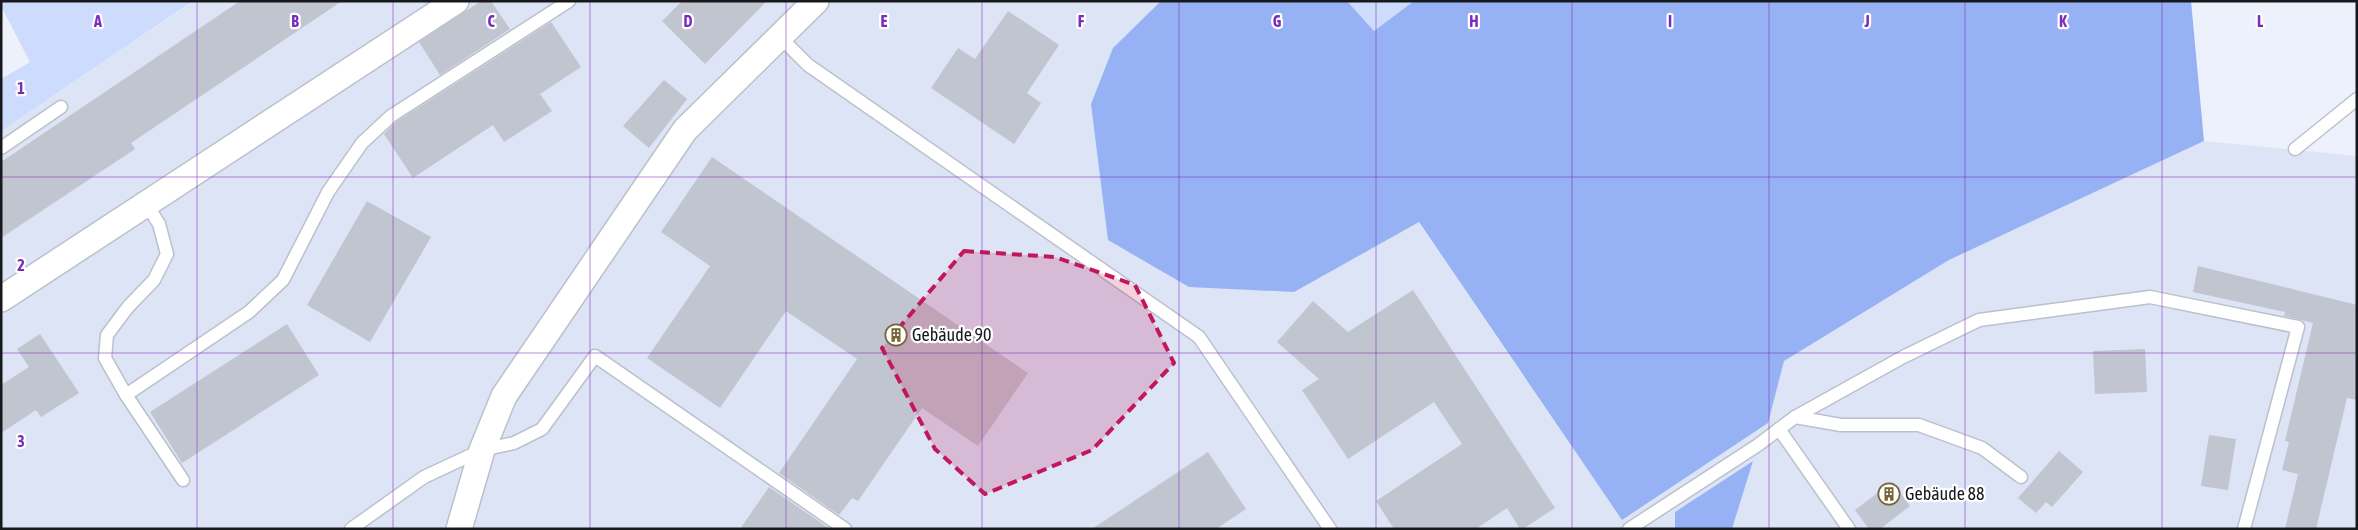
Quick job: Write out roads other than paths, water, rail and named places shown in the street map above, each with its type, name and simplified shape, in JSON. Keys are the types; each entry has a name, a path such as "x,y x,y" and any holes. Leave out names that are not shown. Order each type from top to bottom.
{"street":[{"path":"1,299 147,206 456,1"},
{"path":"459,529 482,450 504,396 684,130 778,36 816,1"}],"lane":[{"path":"126,394 249,312 283,280 328,192 362,143 391,116 569,1"},
{"path":"778,36 808,65 1199,337 1330,529"},
{"path":"2295,149 2357,99"},
{"path":"1,148 61,107"},
{"path":"147,206 159,224 167,254 154,280 128,307 107,335 105,358 126,394 183,480"},
{"path":"1629,529 1758,445 1795,417 1903,357 1979,320 2150,297 2298,327 2244,529"},
{"path":"351,529 424,477 482,450 514,444 542,429 595,356 844,529"},
{"path":"1795,417 1841,425 1919,425 1982,448 2021,477"},
{"path":"1779,429 1849,529"}],"place":[{"name":"Gebäude 90","path":"896,335"},
{"name":"Gebäude 88","path":"1889,494"}]}
